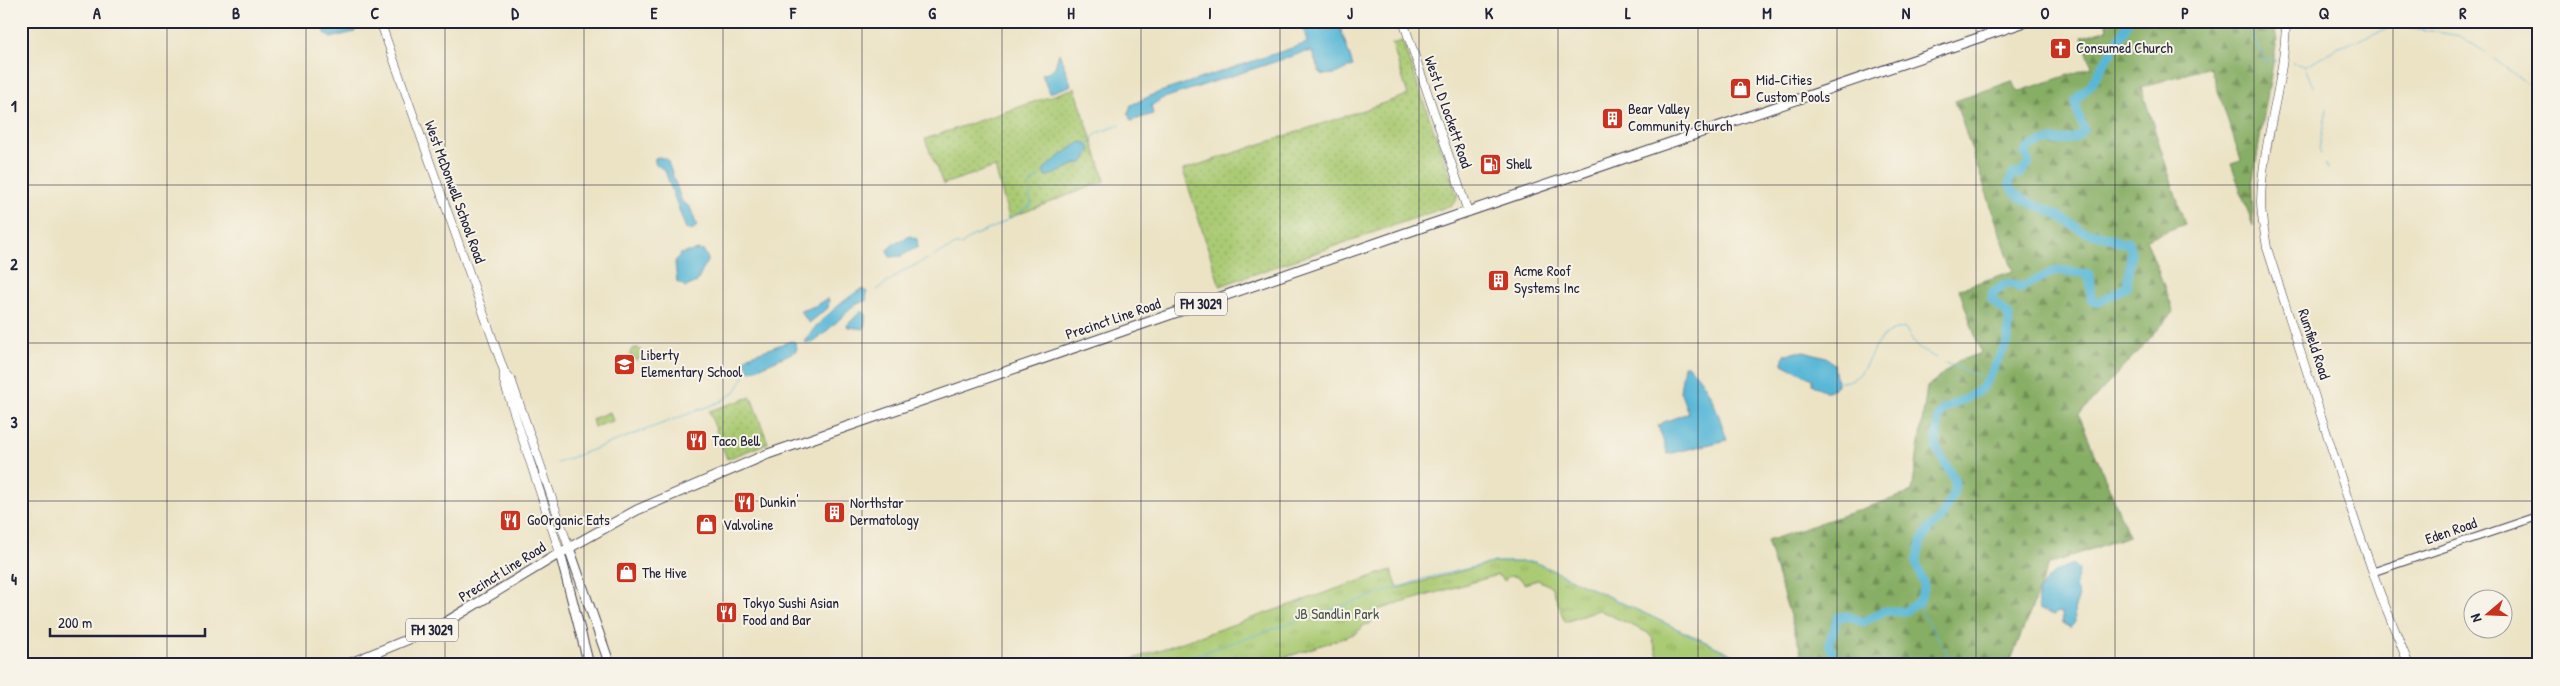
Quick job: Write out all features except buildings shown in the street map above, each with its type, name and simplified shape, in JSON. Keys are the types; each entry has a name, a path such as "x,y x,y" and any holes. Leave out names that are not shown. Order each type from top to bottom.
{"main road":[{"name":"West McDonwell School Road","path":"380,21 504,371 504,382 560,553"},
{"name":"West L D Lockett Road","path":"1402,21 1468,212"},
{"name":"Precinct Line Road","path":"346,665 438,627 560,553 637,510 768,454 2028,21"},
{"name":"Rumfield Road","path":"2286,21 2283,69 2264,170 2262,222 2267,248 2372,572 2409,665"},
{"name":"West McDonwell School Road","path":"504,371 511,379 569,548"},
{"path":"569,548 610,665"},
{"path":"560,553 589,665"}],"street":[{"name":"Eden Road","path":"2372,572 2539,516"}],"green space":[{"path":"2106,21 2273,21 2277,40 2252,185 2253,226 2231,163 2241,160 2210,67 2141,87 2185,224 2146,239 2174,312 2079,415 2129,536 2049,564 2009,665 1791,665 1801,652 1767,541 1912,492 1927,387 1958,361 1981,353 1959,289 2013,271 1955,101 2012,81 2017,92 2092,67 2082,37 2108,29"},
{"path":"1402,41 1457,195 1456,201 1452,205 1220,286 1183,170 1408,95 1392,44"},
{"path":"1075,88 1105,181 1009,218 995,167 943,184 925,139"},
{"path":"636,348 642,354 636,360 630,354"},
{"path":"751,397 768,443 727,459 709,411"},
{"path":"610,412 613,421 594,427 592,419"},
{"name":"JB Sandlin Park","path":"1495,562 1535,562 1755,665 1661,665 1652,638 1648,633 1599,610 1565,622 1552,587 1538,580 1524,584 1515,576 1507,577 1505,581 1497,575 1377,610 1370,624 1364,625 1357,633 1263,665 1116,665 1391,570 1398,588"}],"water":[{"path":"359,21 359,26 354,32 331,38 326,35 323,26 330,22"},
{"path":"1302,21 1338,21 1353,66 1335,74 1323,75 1319,71 1312,52 1305,52 1161,99 1151,106 1153,114 1131,121 1128,113 1131,105 1157,93 1307,43"},
{"path":"1059,53 1071,84 1049,93 1042,74 1048,73 1055,67"},
{"path":"1081,142 1086,143 1091,149 1084,162 1045,176 1044,169"},
{"path":"655,158 667,159 682,202 690,207 697,226 692,230 686,229 665,171 655,163"},
{"path":"910,236 917,239 918,247 901,256 890,257 887,250 896,242"},
{"path":"698,250 704,251 708,259 697,282 686,287 677,282 675,262 680,254"},
{"path":"862,289 867,292 866,301 856,304 817,340 811,343 805,342 813,329 830,313"},
{"path":"827,299 829,300 828,308 809,323 800,311 815,306"},
{"path":"861,311 866,314 864,329 848,327 847,325"},
{"path":"791,341 795,342 796,351 752,371 749,370 745,360 748,356"},
{"path":"1804,351 1826,357 1834,364 1837,385 1834,388 1828,391 1819,389 1812,384 1812,379 1783,364 1786,354"},
{"path":"1684,365 1688,365 1696,373 1708,390 1727,440 1668,454 1658,426 1688,413 1680,391"},
{"path":"2070,565 2075,565 2079,571 2075,587 2079,596 2074,610 2075,622 2070,628 2063,623 2062,613 2058,612 2053,615 2039,609 2038,601 2041,587 2046,581 2057,571"}],"waterway":[{"path":"1355,23 1361,21"},
{"path":"1836,665 1829,643 1838,617 1847,616 1863,622 1884,611 1905,611 1920,601 1924,585 1916,563 1921,542 1930,527 1940,520 1954,491 1955,481 1936,447 1938,419 1943,409 1981,389 2008,341 2009,315 1992,300 1992,294 2006,284 2012,284 2020,288 2057,270 2089,274 2091,299 2097,303 2127,287 2131,253 2129,242 2120,243 2083,231 2056,214 2023,199 2017,195 2009,183 2013,174 2020,174 2029,164 2025,152 2032,146 2048,141 2072,139 2084,130 2075,104 2077,98 2090,86 2123,33 2128,21"},
{"path":"2248,21 2250,32 2263,60 2276,60"},
{"path":"2292,63 2305,66 2337,48 2396,25 2460,36 2485,52"},
{"path":"2494,59 2539,92"},
{"path":"2305,67 2313,87"},
{"path":"2321,154 2319,149 2327,109"},
{"path":"1088,144 1097,133 1120,125"},
{"path":"2325,164 2328,169"},
{"path":"877,290 903,271 956,245 961,245 973,236 997,226 1031,205 1029,190 1031,184 1043,174"},
{"path":"1836,381 1849,381 1857,376 1864,368 1881,339 1891,332 1905,328 1918,348 1936,358"},
{"path":"1945,363 1988,379"},
{"path":"557,463 720,402 735,392 748,369"},
{"path":"1166,665 1426,578 1495,562 1535,562 1753,665"},
{"path":"1920,601 1921,611 1954,665"}],"place":[{"name":"Consumed Church","path":"2060,48"},
{"name":"Mid-Cities Custom Pools","path":"1740,89"},
{"name":"Bear Valley Community Church","path":"1612,118"},
{"name":"Shell","path":"1490,164"},
{"name":"Acme Roof Systems Inc","path":"1498,280"},
{"name":"Liberty Elementary School","path":"625,364"},
{"name":"Taco Bell","path":"696,441"},
{"name":"Dunkin'","path":"744,502"},
{"name":"Northstar Dermatology","path":"834,512"},
{"name":"GoOrganic Eats","path":"511,520"},
{"name":"Valvoline","path":"707,525"},
{"name":"The Hive","path":"626,573"},
{"name":"Tokyo Sushi Asian Food and Bar","path":"727,612"}]}
